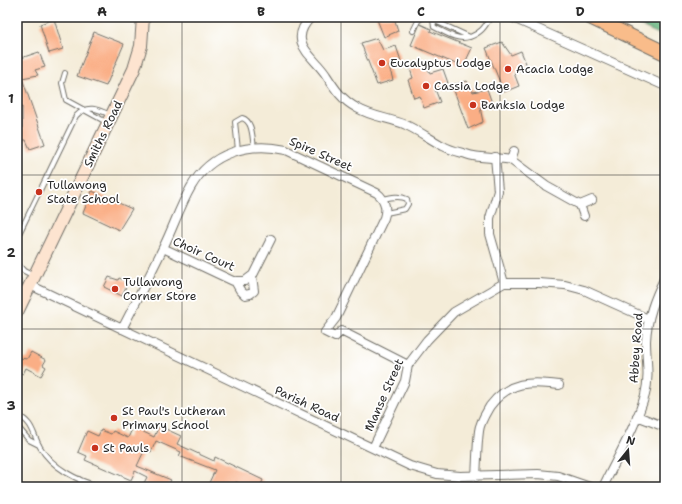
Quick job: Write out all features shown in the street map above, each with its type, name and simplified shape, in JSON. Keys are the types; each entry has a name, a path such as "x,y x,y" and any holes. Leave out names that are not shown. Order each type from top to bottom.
{"highway":[{"path":"590,17 665,53"},
{"path":"604,17 665,46"}],"main road":[{"name":"Smiths Road","path":"17,312 110,120 140,53 144,17"}],"street":[{"path":"311,17 306,22 300,38 304,50 326,74 342,98 358,109 404,124 423,133 443,146 468,155 511,160 546,186 580,205 584,216"},
{"path":"511,17 665,86"},
{"name":"Spire Street","path":"122,329 163,248 191,187 198,177 217,160 238,150 254,147 286,150 377,193 383,199"},
{"path":"511,160 514,151"},
{"path":"495,157 498,191 490,218 490,234 504,283 564,285 584,290 648,319"},
{"path":"341,331 335,337 324,332 336,318 386,213 383,199"},
{"path":"580,205 592,200"},
{"name":"Choir Court","path":"163,248 235,281 245,281 252,276 260,264 271,239"},
{"name":"Choir Court","path":"235,281 245,295 250,294 254,291 252,276"},
{"name":"Abbey Road","path":"603,487 637,416 644,396 648,366 646,343 648,319 651,308 665,277"},
{"name":"Parish Road","path":"32,280 122,329 373,448 426,471 448,475 476,477 519,473 538,474 558,476 590,487"},
{"name":"Manse Street","path":"373,448 405,381 408,365 436,329 454,312 504,283"},
{"path":"336,318 341,331 408,365"},
{"path":"476,477 479,429 486,412 496,398 510,387 528,383 559,385"},
{"path":"637,416 665,427"}],"lane":[{"path":"413,32 418,21 423,17"},
{"path":"432,19 434,27 458,38 470,37 478,34 486,26 490,17"},
{"path":"64,73 62,83 66,100 82,110 110,120"},
{"path":"17,238 73,120 82,110 94,108 110,120"},
{"path":"238,150 235,122 242,118 246,119 250,124 254,147"},
{"path":"383,199 397,196 408,199 408,204 404,209 386,213"},
{"path":"17,263 32,280"},
{"path":"17,274 24,298"},
{"path":"17,408 19,416 33,430 39,446 53,464 79,478 101,487"},
{"path":"17,426 29,440 39,446"},
{"path":"79,478 86,487"}],"path":[{"path":"44,181 74,194"}],"green space":[{"path":"622,17 665,17 665,37"}],"building":[{"path":"376,17 394,17 398,31 384,37"},
{"path":"54,19 63,49 49,53 40,24"},
{"path":"420,24 431,29 430,31 472,48 463,67 411,45"},
{"path":"94,32 124,44 106,86 77,76"},
{"name":"Eucalyptus Lodge","path":"377,38 383,50 396,46 401,61 389,66 393,80 377,85 361,43"},
{"name":"Acacia Lodge","path":"502,42 511,55 521,51 527,66 514,73 519,86 504,92 486,48"},
{"path":"39,52 45,67 35,70 38,75 22,78 45,144 30,149 26,140 17,140 17,131 22,128 22,107 17,108 17,66 20,72 22,71 18,59"},
{"name":"Cassia Lodge","path":"424,61 430,73 443,69 448,83 435,89 440,102 424,108 420,96 414,98 408,80 413,78 409,66"},
{"name":"Banksia Lodge","path":"467,81 473,92 487,89 492,103 480,107 483,122 468,129 452,85"},
{"path":"92,191 132,209 119,230 83,213"},
{"path":"109,277 118,280 119,278 128,282 122,296 104,287"},
{"path":"31,352 46,360 43,365 46,367 41,376 26,368 23,374 17,371 17,365 20,358 27,359"},
{"path":"159,426 181,436 177,444 214,461 215,457 263,480 260,487 246,487 236,482 234,487 207,487 215,470 179,456 181,452 156,441 151,452 145,449 137,466 171,480 167,487 146,487 147,484 144,483 147,477 135,471 131,480 85,460 87,456 78,452 87,431 98,436 101,430 111,434 113,431 128,438 133,427 154,437"}],"waterway":[{"path":"17,478 28,487"}],"place":[{"name":"Eucalyptus Lodge","path":"382,63"},
{"name":"Acacia Lodge","path":"508,69"},
{"name":"Cassia Lodge","path":"426,86"},
{"name":"Banksia Lodge","path":"473,105"},
{"name":"Tullawong State School","path":"39,192"},
{"name":"Tullawong Corner Store","path":"115,289"},
{"name":"St Paul's Lutheran Primary School","path":"114,418"},
{"name":"St Pauls","path":"95,448"}]}
